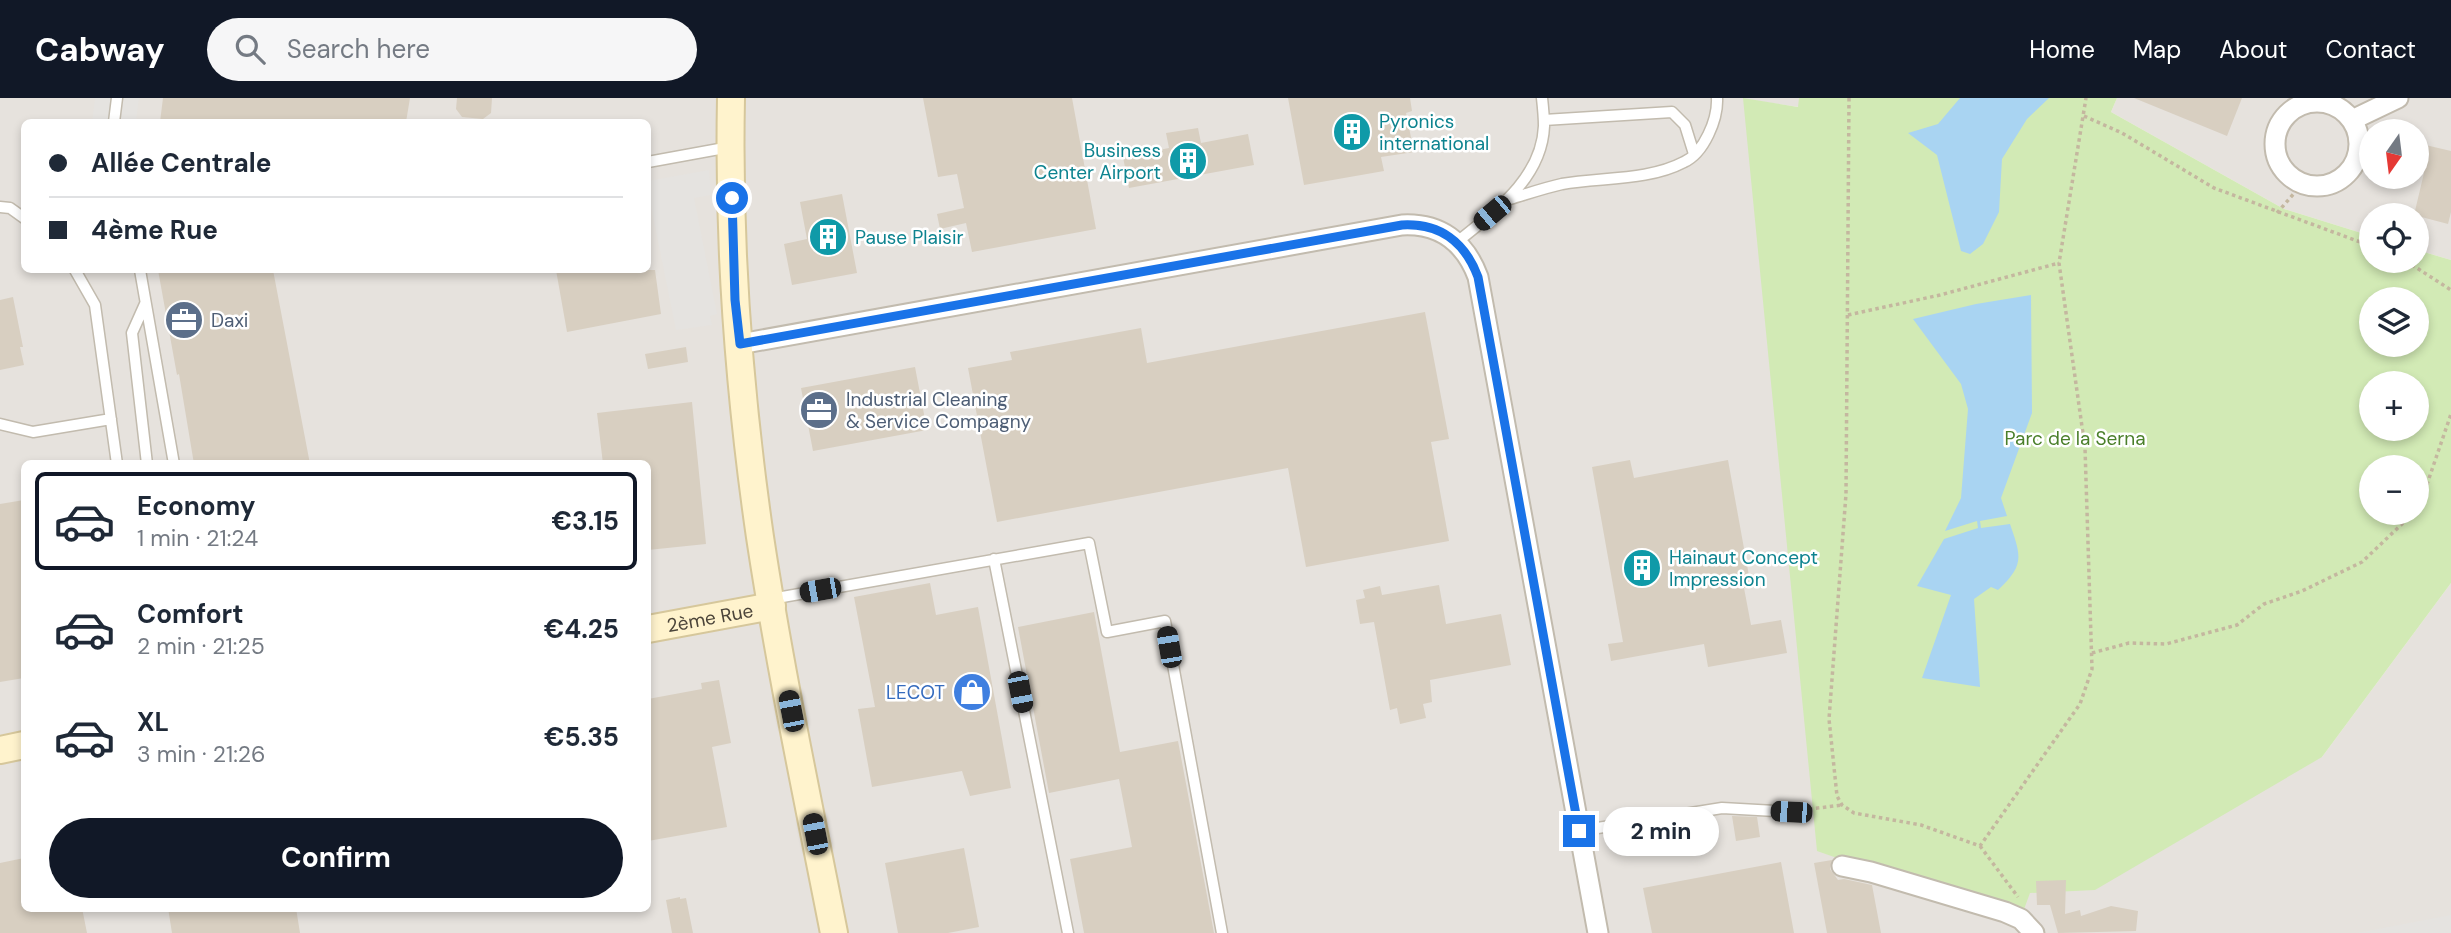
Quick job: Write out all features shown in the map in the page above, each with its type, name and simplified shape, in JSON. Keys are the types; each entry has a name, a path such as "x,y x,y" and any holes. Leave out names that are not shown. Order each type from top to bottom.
{"street":[{"path":"731,98 735,300 746,421 771,602 834,933"},
{"path":"2352,120 2398,98"},
{"path":"2314,102 2328,104 2342,110 2352,120 2359,145 2357,158 2350,170 2340,179 2316,186 2303,183 2291,177 2282,167 2276,154 2277,133 2288,114 2300,106 2314,102"},
{"path":"740,344 1402,225 1422,224 1457,242 1471,258 1478,277 1598,933"},
{"name":"2ème Rue","path":"651,628 771,602"},
{"path":"0,750 21,746"},
{"path":"1842,866 1871,872 2005,912 2021,919 2031,929"}],"lane":[{"path":"114,119 117,98"},
{"path":"1457,242 1510,199 1535,163 1544,128 1542,98"},
{"path":"1510,199 1561,184 1650,173 1686,162 1705,142 1717,106 1717,98"},
{"path":"1544,120 1672,112 1685,125 1694,154"},
{"path":"651,161 730,147"},
{"path":"0,207 10,208 21,216"},
{"path":"77,273 95,305 116,460"},
{"path":"141,273 173,460"},
{"path":"146,302 132,333 147,460"},
{"path":"0,424 33,432 111,419"},
{"path":"771,602 1089,543 1107,632 1165,621 1222,933"},
{"path":"994,559 1068,933"},
{"path":"1579,831 1722,808 1791,812"}],"path":[{"path":"1849,98 1846,495 1829,719 1838,796 1842,805 1854,813 1921,825 1980,846 2028,911 2031,929"},
{"path":"1980,846 2080,704 2092,669 2084,448 2059,263 2086,98"},
{"path":"2084,116 2122,133 2214,188 2359,242"},
{"path":"2277,213 2303,183"},
{"path":"1848,315 1940,295 2059,263"},
{"path":"2425,273 2451,290"},
{"path":"2429,478 2451,414"},
{"path":"2092,653 2129,643 2166,644 2237,625 2264,604 2302,591 2362,562 2401,525"},
{"path":"1791,812 1842,805"}],"shaded area":[{"path":"0,98 1799,98 1799,107 1743,99 2322,757 2451,583 2451,933 0,933"},
{"path":"95,98 139,98 136,119 92,119"},
{"path":"2117,98 2451,98 2451,260 2429,254 2429,203 2359,203 2359,232 2284,209 2111,112"},
{"path":"709,170 711,195 694,198 717,314 710,316 712,325 676,330 651,206 651,180"},
{"path":"2451,915 2451,933 2357,933"}],"green space":[{"name":"Parc de la Serna","path":"1743,98 1798,107 1799,98 2117,98 2111,112 2284,209 2359,232 2359,273 2429,273 2429,254 2451,260 2451,583 2322,757 2095,890 2030,893 2023,912 1842,866 1837,858 1817,851"}],"water":[{"path":"1960,98 2049,98 2027,119 2002,159 1999,212 1983,244 1970,254 1961,251 1937,155 1908,133 1938,124"},
{"path":"2031,295 2032,413 2001,498 2007,516 1980,521 1981,528 2010,524 2017,544 2017,567 1998,590 1991,587 1974,599 1980,687 1922,678 1951,595 1917,586 1944,539 1978,528 1977,521 1945,531 1961,498 1968,409 1961,384 1913,319 1976,304"}],"building":[{"path":"163,98 410,98 406,119 160,119"},
{"path":"457,98 492,98 491,113 483,119 462,117 456,109"},
{"path":"923,98 1072,98 1096,229 972,252 966,223 940,229 937,214 964,208 957,174 938,177"},
{"name":"Pyronics international","path":"1288,98 1410,98 1412,111 1406,113 1414,152 1381,157 1384,171 1304,185"},
{"path":"2134,98 2242,98 2227,136"},
{"name":"Business Center Airport","path":"1198,128 1201,143 1248,134 1254,165 1129,188 1123,157 1169,148 1166,133"},
{"path":"2429,146 2451,151 2451,212 2448,224 2429,219 2429,203 2417,203 2420,189 2429,189"},
{"name":"Pause Plaisir","path":"842,194 857,273 792,285 784,244 807,239 800,202"},
{"path":"651,270 655,270 661,314 567,332 557,273 651,273"},
{"path":"159,273 274,273 309,460 193,460 179,374 177,375"},
{"path":"13,297 24,365 0,370 0,300"},
{"path":"1425,312 1449,439 1431,442 1449,541 1306,567 1288,468 997,522 968,368 1012,360 1010,352 1141,328 1147,363"},
{"path":"686,347 688,362 648,369 645,354"},
{"path":"915,367 927,430 813,451 801,388"},
{"path":"692,402 706,544 651,550 651,460 603,460 597,413"},
{"path":"1630,460 1634,478 1728,460 1751,587 1744,588 1751,625 1781,620 1787,653 1708,667 1704,644 1611,661 1608,644 1623,642 1592,467"},
{"path":"21,500 21,678 0,682 0,504"},
{"path":"930,583 936,615 978,607 1011,788 970,796 962,771 872,787 858,709 875,707 854,597"},
{"path":"1439,585 1446,624 1501,614 1511,665 1430,680 1432,702 1423,704 1426,718 1400,724 1397,708 1390,710 1374,622 1360,624 1356,600 1365,598 1363,590 1380,586 1382,595"},
{"path":"1094,612 1120,752 1178,741 1214,933 1084,933 1070,859 1132,847 1119,779 1049,793 1018,627"},
{"path":"719,680 731,743 712,747 727,827 651,840 651,698 702,689 701,683"},
{"path":"1732,816 1757,817 1760,837 1736,841"},
{"path":"964,848 979,927 948,933 898,933 885,863"},
{"path":"21,859 21,912 83,912 87,933 0,933 0,863"},
{"path":"1832,860 1830,869 1838,880 1872,885 1881,933 1827,933 1814,863"},
{"path":"1781,862 1794,933 1652,933 1643,888"},
{"path":"2066,880 2065,914 2080,910 2081,916 2111,906 2138,911 2136,931 2058,933 2050,905 2037,905 2036,881"},
{"path":"686,898 693,933 672,933 666,900"},
{"path":"169,912 297,912 300,933 172,933"}],"place":[{"name":"Pyronics international","path":"1352,132"},
{"name":"Business Center Airport","path":"1188,161"},
{"name":"Pause Plaisir","path":"828,237"},
{"name":"Daxi","path":"184,320"},
{"name":"Industrial Cleaning & Service Compagny","path":"819,410"},
{"name":"Hainaut Concept Impression","path":"1642,568"},
{"name":"LECOT","path":"972,692"}],"route":[{"path":"732,198 735,300 740,344 1402,225 1422,224 1457,242 1471,258 1478,277 1579,831"}]}
